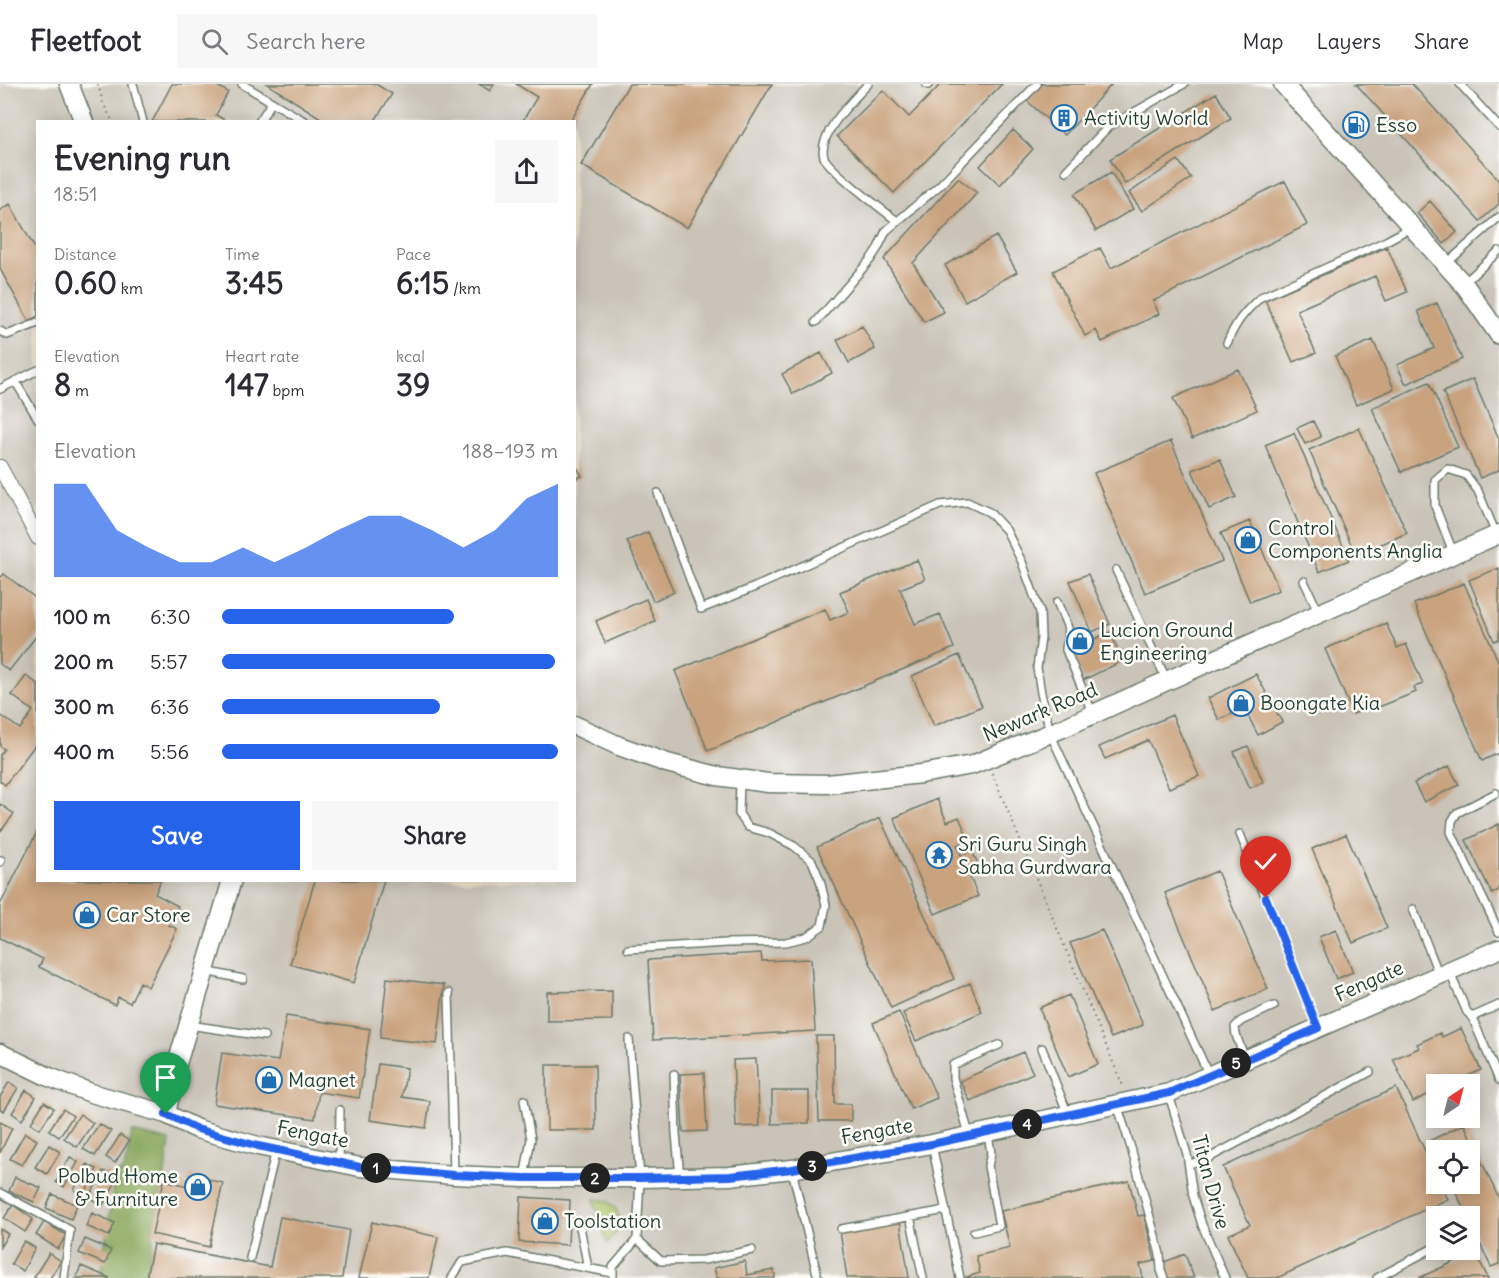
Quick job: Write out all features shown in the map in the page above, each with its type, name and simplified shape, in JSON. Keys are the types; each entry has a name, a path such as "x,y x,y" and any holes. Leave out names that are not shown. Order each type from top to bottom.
{"street":[{"path":"69,84 83,120"},
{"path":"1283,84 1446,264 1499,335"},
{"path":"0,467 36,534"},
{"name":"Newark Road","path":"576,726 619,746 667,763 717,776 768,783 827,784 921,774 972,765 1050,734 1498,535"},
{"path":"166,1114 176,1067 231,882"},
{"name":"Fengate","path":"0,1053 49,1077 166,1114 197,1129 276,1150 360,1167 524,1178 730,1176 792,1169 932,1144 1169,1093 1499,949"}],"lane":[{"path":"133,84 142,120"},
{"path":"242,84 303,120"},
{"path":"868,84 839,116 828,134 824,157 833,169 897,221"},
{"path":"816,322 870,260 886,231 940,185 1036,84"},
{"path":"1066,171 1108,127 1184,84"},
{"path":"1460,84 1499,127"},
{"path":"259,120 272,102"},
{"path":"1446,264 1499,217"},
{"path":"1227,343 1235,325 1261,297 1412,227"},
{"path":"1463,284 1499,251"},
{"path":"0,331 6,336 36,325"},
{"path":"0,389 36,371"},
{"path":"15,381 36,416"},
{"path":"1454,554 1435,506 1435,480 1448,470 1466,475 1478,491 1498,535"},
{"path":"658,493 701,609 940,505 967,502 989,513 1006,530 1022,562 1040,612 1041,638 1038,668 1050,734 1209,1075"},
{"path":"1116,570 1167,681"},
{"path":"1304,581 1319,613"},
{"path":"1057,602 1068,628 1066,650 1093,715"},
{"path":"628,949 786,942 806,937 822,926 826,905 820,880 812,861 794,846 769,833 748,826 739,814 740,779"},
{"path":"1497,793 1457,813 1452,821 1451,832 1499,932"},
{"path":"1240,834 1318,1028"},
{"path":"1413,909 1444,973 1472,1017 1499,1080"},
{"path":"205,971 243,979"},
{"path":"448,993 454,1175"},
{"path":"1472,1017 1499,1005"},
{"path":"1245,1059 1236,1035 1236,1027 1241,1021 1274,1006"},
{"path":"189,1025 264,1036"},
{"path":"452,1278 462,1263 507,1253 588,1268 613,1276 613,1267 637,1239 640,1178 629,1039"},
{"path":"969,1136 953,1078 953,1065 999,1045"},
{"path":"1042,1048 1068,1115"},
{"path":"1189,1164 1207,1158 1370,1072"},
{"path":"674,1074 680,1177"},
{"name":"Titan Drive","path":"1169,1093 1187,1154 1193,1197 1202,1225 1225,1278"},
{"path":"524,1100 531,1139 524,1178"},
{"path":"1123,1103 1131,1148 1160,1254 1164,1278"},
{"path":"339,1162 340,1110"},
{"path":"974,1232 999,1226 988,1166 991,1154 988,1132"},
{"path":"932,1144 960,1278"},
{"path":"250,1258 276,1150"},
{"path":"792,1169 818,1278"},
{"path":"0,1193 70,1230 64,1278"},
{"path":"841,1229 946,1209"},
{"path":"910,1216 923,1278"},
{"path":"579,1222 588,1268"},
{"path":"637,1239 661,1261 704,1260 752,1250"},
{"path":"1377,1278 1426,1252"}],"path":[{"path":"98,84 103,103 112,120"},
{"path":"987,760 1123,1103"}],"shaded area":[{"path":"0,84 1499,84 1499,1278 0,1278"}],"green space":[{"path":"132,1132 170,1141 146,1278 100,1278 115,1175 124,1170"},
{"path":"594,1199 607,1201 616,1209 620,1221 616,1232 607,1243"}],"building":[{"path":"172,84 214,84 228,92 216,115 225,120 153,120"},
{"path":"267,84 376,84 392,94 375,120 324,120"},
{"path":"479,84 494,84 490,91"},
{"path":"516,84 593,84 571,120 523,120 537,97"},
{"path":"629,84 772,84 687,228 581,165"},
{"path":"941,84 1002,84 894,193 837,136 883,90 909,117"},
{"name":"Activity World","path":"1042,84 1112,84 1065,135 1027,101"},
{"path":"1356,84 1412,84 1499,180 1499,204 1480,221"},
{"path":"1216,93 1231,118 1125,184 1110,159"},
{"path":"1013,130 1033,149 1000,185 980,166"},
{"path":"1178,160 1191,178 1142,211 1129,193"},
{"path":"1111,172 1133,209 1096,231 1074,194"},
{"path":"958,178 977,193 913,263 944,312 924,322 884,259"},
{"path":"1285,181 1307,225 1153,301 1159,314 1102,342 1096,330 1085,336 1053,271 1100,248 1111,268"},
{"path":"1430,201 1457,232 1444,244 1417,213"},
{"path":"10,204 36,250 36,317 29,321 0,269 0,210"},
{"path":"996,236 1017,272 965,301 945,265"},
{"path":"1387,247 1407,292 1386,301 1375,276 1297,310 1316,353 1293,362 1265,300"},
{"path":"1437,303 1462,359 1406,384 1397,365 1434,348 1418,311"},
{"path":"862,326 875,349 849,363 837,340"},
{"path":"1373,340 1394,389 1356,405 1335,356"},
{"path":"821,353 832,373 793,394 782,374"},
{"path":"1238,369 1257,410 1192,439 1173,398"},
{"path":"1473,379 1499,439 1499,470 1480,478 1443,392"},
{"path":"1429,382 1458,447 1401,472 1372,408"},
{"path":"1313,421 1321,437 1305,444 1297,428"},
{"path":"1359,428 1407,533 1356,555 1309,450"},
{"path":"1294,433 1349,560 1319,572 1265,445"},
{"path":"1171,441 1222,561 1145,593 1094,473"},
{"path":"1220,459 1236,497 1209,509 1192,470"},
{"path":"576,466 582,476 576,479"},
{"path":"1250,521 1279,590 1250,602 1221,533"},
{"path":"648,532 674,592 653,601 627,541"},
{"path":"917,560 925,579 900,589 915,624 940,614 954,648 708,751 675,671 825,609 830,620 849,612 840,592"},
{"path":"1499,568 1499,639 1494,641 1469,580"},
{"path":"4,574 36,598 36,637 9,671 0,664 0,578"},
{"path":"1088,574 1110,624 1092,632 1070,581"},
{"path":"1464,583 1499,663 1499,753 1482,761 1414,604"},
{"path":"646,599 655,621 605,643 596,621"},
{"path":"1386,623 1397,648 1406,644 1423,684 1414,687 1416,692 1374,709 1373,706 1353,714 1325,649"},
{"path":"1110,632 1123,661 1083,680 1070,650"},
{"path":"959,655 982,706 934,726 912,676"},
{"name":"Boongate Kia","path":"1256,674 1282,722 1258,735 1244,708 1219,720 1208,698"},
{"path":"26,676 36,683 36,744 5,785 0,781 0,755 4,749 0,746 0,715 20,729 33,711 12,695"},
{"path":"1172,715 1199,776 1169,788 1148,740 1105,759 1099,747"},
{"path":"1248,746 1263,782 1250,788 1234,752"},
{"path":"1449,766 1459,785 1424,802 1414,783"},
{"path":"937,799 947,822 959,817 969,840 957,845 961,855 972,851 981,870 969,875 978,896 935,914 894,818"},
{"path":"0,804 14,814 0,832"},
{"path":"880,818 954,979 891,1008 817,847"},
{"path":"1499,824 1499,890 1492,894 1466,840"},
{"name":"Car Store","path":"36,834 36,882 160,882 155,894 178,906 169,925 177,929 148,987 140,982 130,1003 118,997 115,1005 39,967 43,959 0,938 0,905"},
{"path":"1346,834 1387,928 1353,943 1312,849"},
{"path":"1217,871 1268,989 1215,1011 1165,893"},
{"path":"314,882 383,882 354,983 290,964"},
{"path":"1102,930 1143,1025 1111,1038 1070,943"},
{"path":"1336,930 1353,972 1336,979 1319,937"},
{"path":"761,953 762,961 811,959 815,1031 653,1040 648,960"},
{"path":"387,978 444,985 437,1044 380,1038"},
{"path":"970,983 982,1012 916,1041 903,1013"},
{"path":"612,991 612,1020 547,1021 547,992"},
{"path":"1069,995 1098,1064 1068,1077 1039,1008"},
{"path":"899,1012 937,1098 911,1109 873,1023"},
{"path":"286,1016 370,1029 359,1098 319,1092 315,1119 214,1104 222,1053 278,1061"},
{"path":"1461,1028 1481,1070 1472,1074 1426,1074 1426,1096 1413,1102 1393,1059 1419,1048 1417,1044 1440,1033 1442,1037"},
{"path":"816,1036 834,1036 835,1104 851,1104 851,1121 819,1121"},
{"path":"1023,1052 1033,1073 970,1101 960,1081"},
{"path":"756,1059 760,1126 736,1127 733,1060"},
{"path":"378,1064 407,1068 402,1097 430,1101 426,1128 370,1120"},
{"path":"546,1065 595,1065 596,1130 547,1130"},
{"path":"704,1073 707,1131 683,1132 680,1074"},
{"path":"9,1082 18,1088 4,1111 0,1109 0,1097"},
{"path":"1396,1088 1426,1153 1426,1194 1445,1194 1448,1199 1433,1206 1426,1206 1426,1209 1277,1278 1248,1278 1228,1235 1250,1225 1223,1167"},
{"path":"26,1090 36,1097 22,1120 12,1113"},
{"path":"772,1091 809,1091 809,1123 772,1124"},
{"path":"44,1102 54,1108 40,1129 31,1123"},
{"path":"63,1109 73,1116 59,1137 49,1130"},
{"path":"80,1114 93,1123 77,1147 64,1138"},
{"path":"0,1122 12,1128 0,1153"},
{"path":"99,1124 111,1131 95,1156 83,1149"},
{"path":"1456,1128 1466,1128 1471,1140 1431,1140"},
{"path":"25,1133 37,1140 22,1165 10,1159"},
{"path":"120,1135 129,1141 115,1163 106,1157"},
{"path":"49,1145 60,1152 47,1174 35,1167"},
{"path":"70,1157 78,1162 64,1187 56,1182"},
{"path":"1480,1158 1499,1199 1499,1264 1491,1267 1480,1243 1480,1206 1462,1206 1457,1194 1480,1194"},
{"path":"87,1164 97,1169 84,1195 74,1190"},
{"path":"103,1171 118,1178 103,1205 89,1198"},
{"path":"190,1175 223,1183 209,1247 152,1234 164,1180 188,1186"},
{"path":"15,1177 41,1188 34,1202 9,1191"},
{"path":"1129,1181 1138,1216 1144,1215 1155,1261 1140,1264 1143,1278 964,1278 980,1273 976,1256 1010,1248 1001,1211"},
{"path":"52,1194 77,1205 71,1219 46,1208"},
{"name":"Toolstation","path":"521,1197 570,1200 568,1245 519,1242"},
{"path":"13,1205 33,1219 25,1232 4,1218"},
{"path":"92,1213 115,1223 109,1236 86,1226"},
{"path":"280,1217 349,1230 342,1278 146,1278 153,1244 270,1267"},
{"path":"900,1221 909,1278 847,1278 840,1231"},
{"path":"44,1222 66,1235 58,1249 36,1235"},
{"path":"372,1222 438,1237 429,1278 359,1278"},
{"path":"0,1229 8,1234 0,1247"},
{"path":"85,1239 111,1250 105,1264 79,1253"},
{"path":"24,1241 35,1248 23,1271 11,1264"},
{"path":"49,1253 61,1261 50,1278 35,1278 34,1277"},
{"path":"1185,1254 1194,1278 1168,1278 1162,1263"},
{"path":"1458,1260 1479,1260 1488,1278 1419,1278"},
{"path":"745,1261 747,1275 774,1270 775,1278 717,1278 714,1268"},
{"path":"81,1266 110,1278 76,1278"}],"place":[{"name":"Activity World","path":"1064,118"},
{"name":"Esso","path":"1356,125"},
{"name":"Control Components Anglia","path":"1248,540"},
{"name":"Lucion Ground Engineering","path":"1080,641"},
{"name":"Boongate Kia","path":"1241,703"},
{"name":"Sri Guru Singh Sabha Gurdwara","path":"939,855"},
{"name":"Car Store","path":"87,915"},
{"name":"Magnet","path":"269,1080"},
{"name":"Polbud Home & Furniture","path":"198,1187"},
{"name":"Toolstation","path":"545,1221"}],"route":[{"path":"166,1114 197,1129 258,1146 360,1167 524,1178 730,1176 792,1169 932,1144 1169,1093 1318,1028 1266,898"}]}
